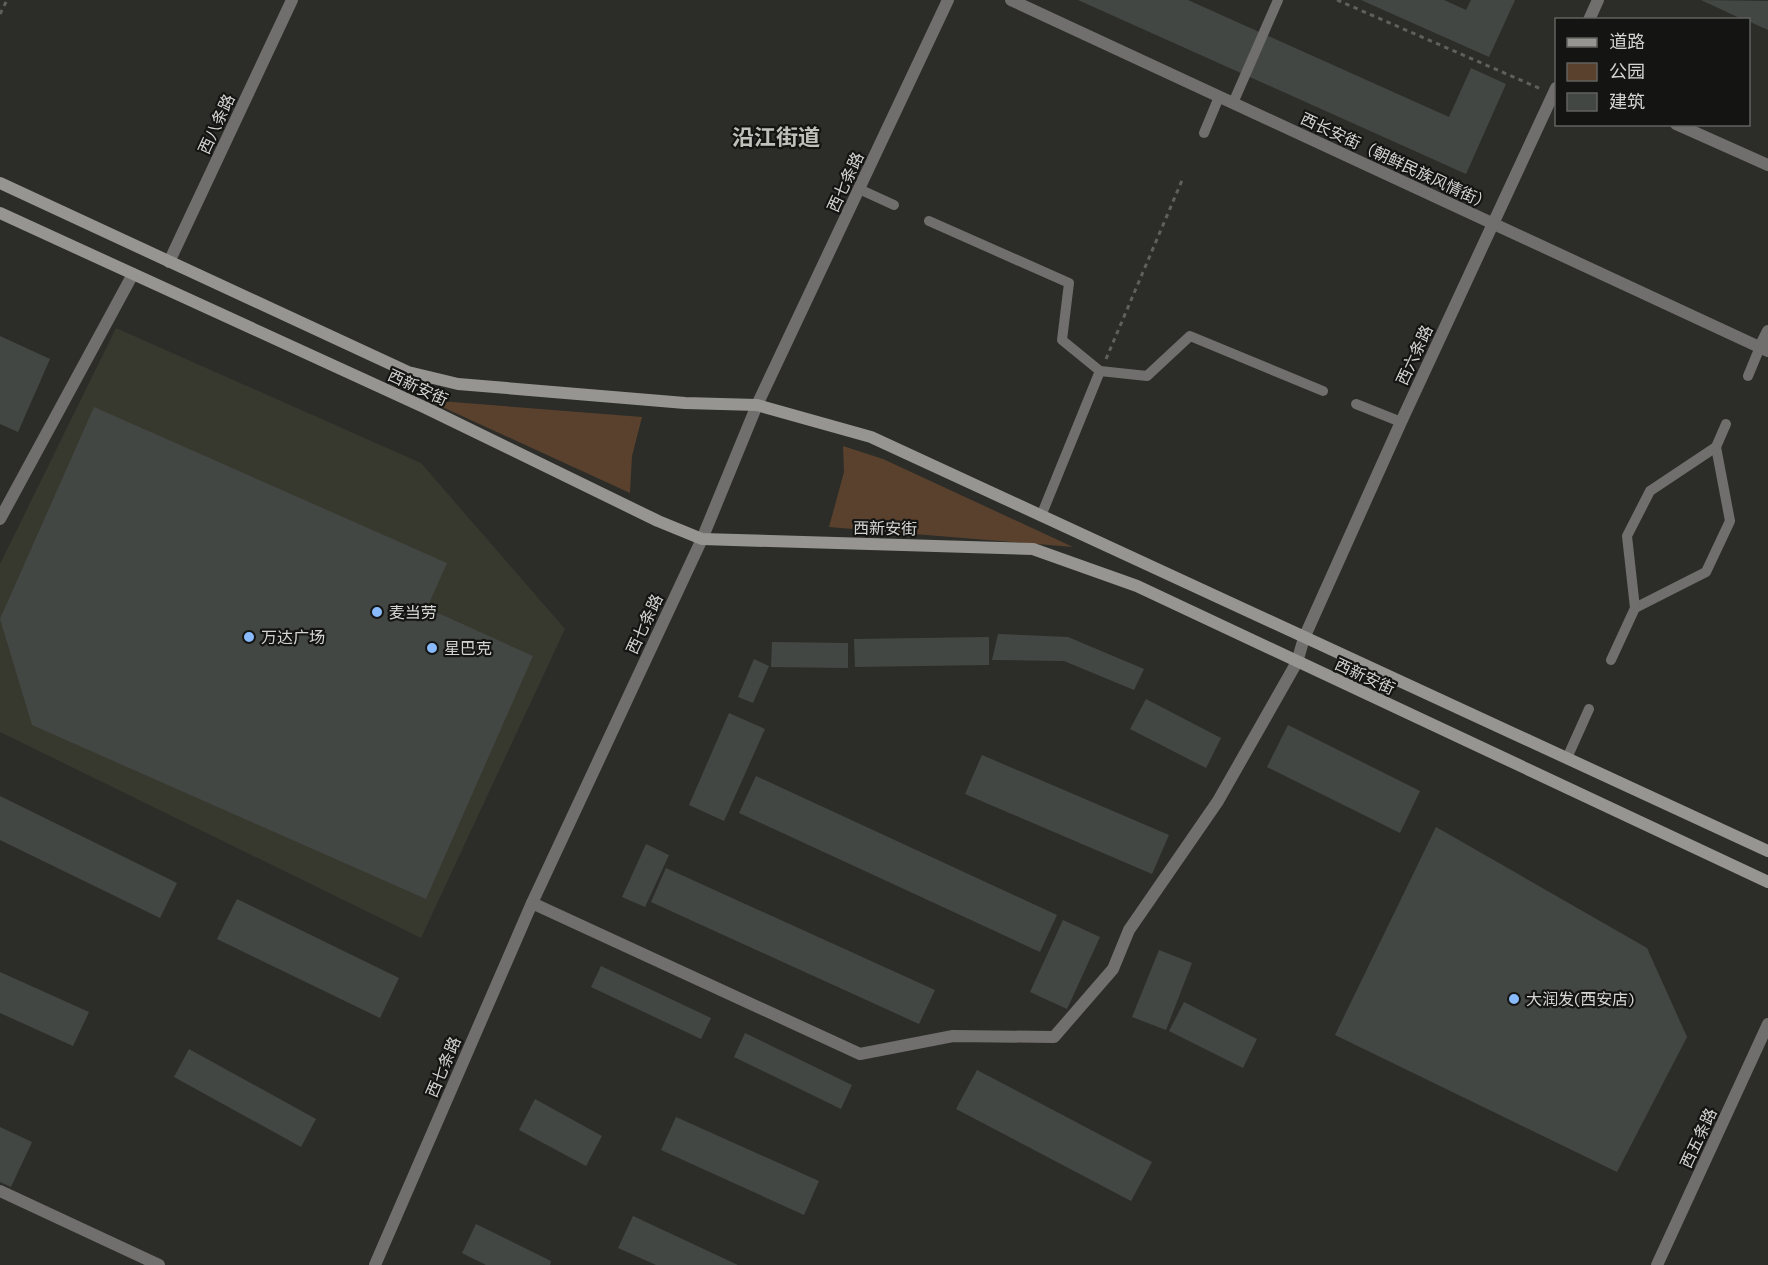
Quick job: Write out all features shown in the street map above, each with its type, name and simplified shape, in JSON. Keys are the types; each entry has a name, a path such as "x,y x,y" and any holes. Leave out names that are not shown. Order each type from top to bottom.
{"main road":[{"name":"西新安街","path":"0,183 408,372 458,384 685,403 758,405 871,436 1768,851"},
{"name":"西新安街","path":"0,213 426,408 658,520 702,538 1033,549 1137,586 1768,882"}],"street":[{"name":"西八条路","path":"169,262 292,0"},
{"name":"西七条路","path":"375,1265 532,903 702,538 758,405 948,0"},
{"name":"西长安街（朝鲜民族风情街）","path":"1011,0 1764,349"},
{"path":"1590,18 1598,0"},
{"name":"西六条路","path":"532,903 860,1054 953,1036 1054,1037 1113,969 1130,930 1218,801 1297,662 1304,638 1401,422 1555,92"},
{"path":"1680,126 1768,165"},
{"path":"0,519 133,274"},
{"path":"1764,349 1768,331"},
{"name":"西五条路","path":"1658,1265 1768,1024"},
{"path":"0,1191 159,1265"}],"lane":[{"path":"1233,103 1278,0"},
{"path":"1204,133 1219,97"},
{"path":"859,189 894,205"},
{"path":"929,221 1069,283 1062,340 1100,371 1147,376 1190,336 1323,390"},
{"path":"1748,376 1764,349"},
{"path":"1041,516 1100,371"},
{"path":"1356,404 1401,422"},
{"path":"1611,660 1635,608 1627,536 1650,491 1716,447 1726,424"},
{"path":"1635,608 1706,572 1730,521 1716,447"},
{"path":"1567,758 1589,709"}],"path":[{"path":"0,14 7,0"},
{"path":"1337,0 1555,92"},
{"path":"1100,371 1183,178"}],"shaded area":[{"name":"万达广场","path":"116,328 421,463 565,629 421,938 0,732 0,564"}],"green space":[{"path":"427,400 642,417 632,456 630,493"},
{"path":"843,446 883,459 1073,547 829,527 844,472"}],"building":[{"path":"1078,0 1188,0 1449,117 1471,68 1506,84 1466,174"},
{"path":"1361,0 1444,0 1466,10 1471,0 1515,0 1489,57"},
{"path":"1701,0 1768,1 1768,30 1750,22 1750,18 1740,18"},
{"path":"0,336 50,359 18,432 0,424"},
{"name":"万达广场","path":"94,407 447,563 427,608 533,656 426,899 32,725 0,619"},
{"path":"998,634 1068,637 1144,669 1134,690 1064,661 992,660"},
{"path":"989,637 989,665 855,667 854,639"},
{"path":"772,642 848,643 848,668 771,667"},
{"path":"754,659 769,666 753,703 738,697"},
{"path":"1146,699 1221,738 1206,768 1130,729"},
{"path":"729,713 765,729 724,821 689,805"},
{"path":"1288,725 1420,791 1400,833 1267,767"},
{"path":"982,755 1169,835 1152,874 965,794"},
{"path":"756,776 1057,915 1040,952 739,813"},
{"path":"0,796 177,883 160,918 0,840"},
{"path":"1436,827 1647,948 1687,1037 1617,1172 1335,1035"},
{"path":"646,844 669,855 645,907 622,897"},
{"path":"666,868 935,990 919,1024 651,902"},
{"path":"237,899 399,978 380,1018 217,939"},
{"path":"1063,920 1100,937 1067,1009 1030,992"},
{"path":"1159,950 1192,963 1166,1030 1132,1017"},
{"path":"601,966 711,1018 701,1039 591,987"},
{"path":"0,972 89,1012 73,1046 0,1013"},
{"path":"1184,1002 1257,1039 1243,1068 1169,1031"},
{"path":"745,1033 852,1085 841,1109 734,1057"},
{"path":"189,1049 316,1119 301,1147 174,1077"},
{"path":"977,1070 1152,1162 1131,1201 956,1109"},
{"path":"535,1099 602,1136 586,1166 519,1130"},
{"path":"676,1117 819,1181 804,1215 661,1150"},
{"path":"0,1127 32,1142 11,1187 0,1182"},
{"path":"633,1216 738,1265 656,1265 618,1248"},
{"path":"476,1224 551,1261 550,1265 486,1265 462,1253"}],"place":[{"name":"麦当劳","path":"377,612"},
{"name":"万达广场","path":"249,637"},
{"name":"星巴克","path":"432,648"},
{"name":"大润发(西安店)","path":"1514,999"}],"district":[{"name":"沿江街道","path":"776,137"}]}
